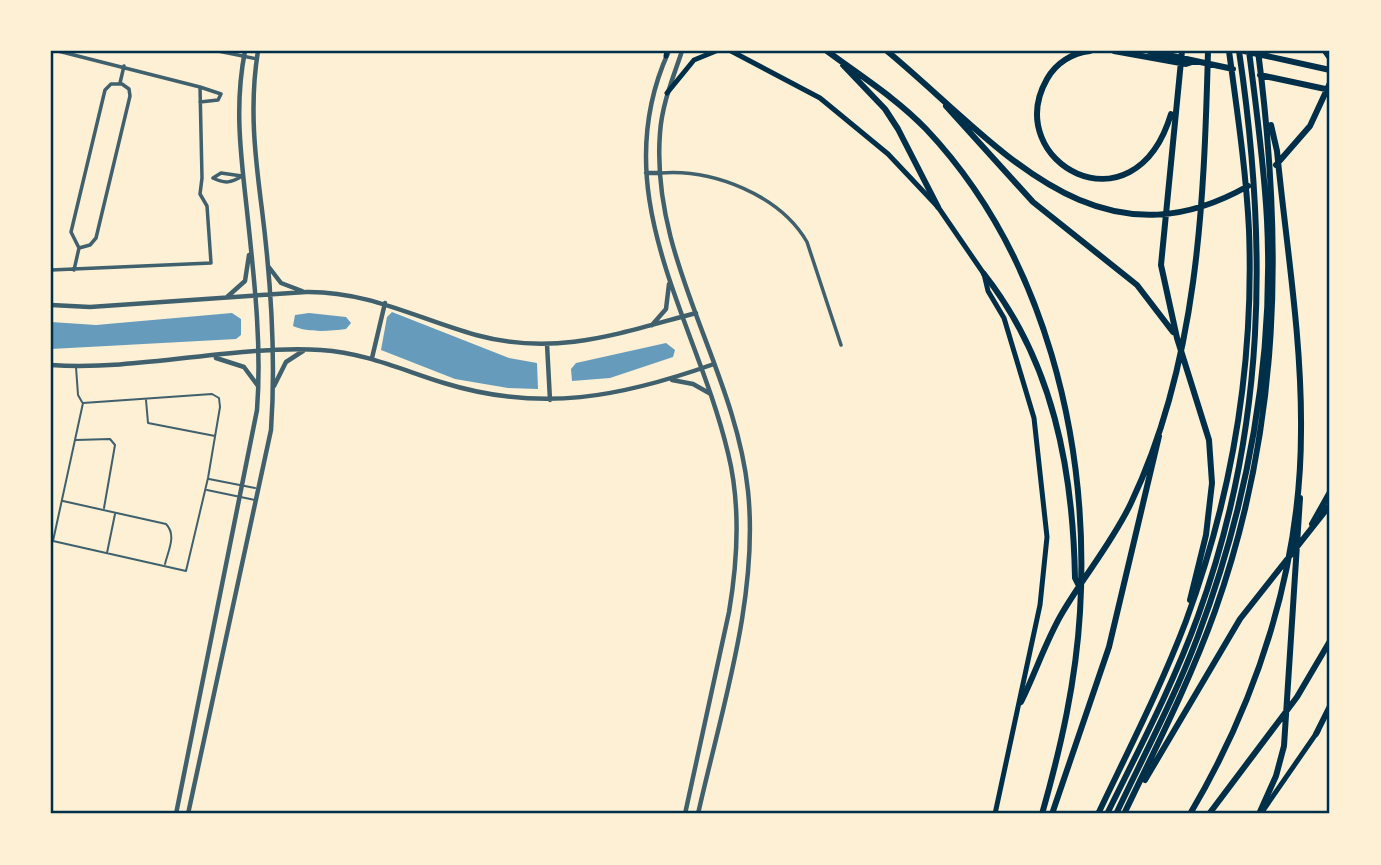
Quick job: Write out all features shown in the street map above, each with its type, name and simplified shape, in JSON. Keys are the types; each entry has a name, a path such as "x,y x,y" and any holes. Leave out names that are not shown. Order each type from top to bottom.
{"highway":[{"path":"827,51 878,84 927,130 968,180 1004,236 1031,295 1057,375 1074,463 1081,589 1068,712 1042,814"},
{"path":"887,51 1048,187 1077,202 1134,215 1194,209 1253,184 1285,158 1298,142 1321,107 1330,83"},
{"path":"1090,51 1070,57 1056,67 1044,83 1037,107 1039,130 1045,146 1058,161 1076,173 1107,180 1124,176 1143,165 1160,144 1177,92"},
{"path":"1114,51 1149,53 1196,61 1330,90"},
{"path":"1182,51 1161,256 1163,284 1177,338 1203,415 1212,473 1206,535 1185,622"},
{"path":"1052,814 1109,647 1189,308 1202,217 1208,51"},
{"path":"1098,814 1160,684 1185,622 1212,538 1226,483 1240,407 1247,332 1248,214 1229,51"},
{"path":"1107,814 1161,706 1198,615 1224,531 1242,452 1255,359 1259,250 1255,175 1238,51"},
{"path":"1116,814 1179,681 1206,613 1233,527 1250,455 1261,377 1268,289 1266,201 1253,86 1246,51 1330,70"},
{"path":"1125,813 1188,681 1213,617 1236,547 1258,452 1270,366 1275,281 1273,188 1258,51"},
{"path":"1265,51 1274,57"},
{"path":"1325,51 1330,58"},
{"path":"834,56 892,119 917,161 938,207"},
{"path":"931,89 1033,202 1137,285 1177,338"},
{"path":"1259,814 1276,776 1284,746 1296,589 1301,432 1294,316 1277,151 1265,102"},
{"path":"984,274 1018,325 1044,382 1063,446 1077,543"},
{"path":"1021,702 1061,615 1118,528 1132,501 1166,406"},
{"path":"1308,532 1330,492"},
{"path":"1190,814 1237,723 1272,628 1299,501"},
{"path":"1125,813 1240,619 1330,505"},
{"path":"1209,814 1306,682 1330,641"},
{"path":"1316,734 1330,706"}],"main road":[{"path":"667,93 694,60 716,51"},
{"path":"731,51 782,75 841,114 888,154 938,207 984,274 988,291 1004,318 1025,384 1040,451 1047,537 1040,606 995,814"},
{"path":"1259,814 1330,712"}],"street":[{"path":"58,51 220,91 218,100 200,102"},
{"path":"218,51 244,54 257,59"},
{"path":"188,814 271,430 273,390 266,258 255,174 252,108 258,51"},
{"path":"682,51 667,93 660,130 659,173 669,236 714,364 743,462 750,517 750,549 744,604 698,814"},
{"path":"667,52 652,97 646,173 650,215 729,455 737,519 737,548 731,601 685,814"},
{"path":"176,814 254,438 259,389 255,296 237,130 244,54"},
{"path":"120,83 124,66"},
{"path":"74,270 79,248 71,232 105,90 111,84 120,83 129,89 130,96 96,238 90,245 79,248"},
{"path":"51,270 211,263 207,206 200,194 200,87"},
{"path":"646,173 680,172 728,180 751,193 797,228 807,242 841,345"},
{"path":"242,176 233,182 222,183 213,178 221,173 242,176 255,174"},
{"path":"225,298 245,281 250,240"},
{"path":"266,258 269,269 281,283 306,292"},
{"path":"651,327 666,309 669,279"},
{"path":"51,305 90,307 306,292 338,293 385,303 476,335 508,342 547,344 590,341 696,313"},
{"path":"372,358 385,303"},
{"path":"547,344 550,400"},
{"path":"51,365 304,350 372,358 464,389 502,397 550,400 615,394 714,364"},
{"path":"273,390 286,362 304,350"},
{"path":"208,357 235,362 244,367 255,378 259,389"},
{"path":"667,380 693,384 705,389 711,396"},
{"path":"737,519 750,517"},
{"path":"697,759 710,762"}],"lane":[{"path":"202,178 213,178"},
{"path":"76,365 78,395 83,403 54,541 186,571 208,478 220,407 219,398 212,394 83,403"},
{"path":"146,399 148,422 215,436"},
{"path":"75,440 110,439 115,445 103,510"},
{"path":"208,478 258,489"},
{"path":"205,490 255,500"},
{"path":"62,501 169,526 172,538 165,566"},
{"path":"107,553 115,513"}],"water":[{"path":"392,312 509,358 537,363 538,389 508,388 455,379 381,350 387,317"},
{"path":"232,313 241,319 241,335 236,339 51,349 51,322 96,325"},
{"path":"309,313 346,317 351,323 346,329 326,331 305,330 293,326 295,315"},
{"path":"666,343 675,350 673,357 610,378 572,381 571,369 576,363"}]}
